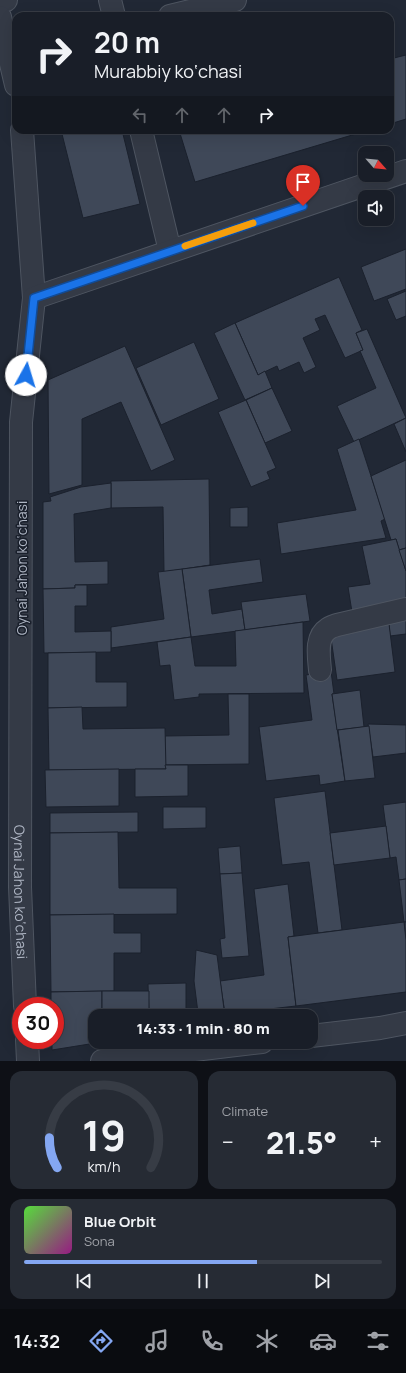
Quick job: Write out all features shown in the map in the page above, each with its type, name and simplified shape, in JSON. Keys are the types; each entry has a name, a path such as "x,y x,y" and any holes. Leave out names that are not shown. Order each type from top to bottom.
{"street":[{"path":"0,1 6,0"},
{"path":"110,0 113,12"},
{"path":"186,12 235,0"},
{"path":"0,17 12,68"},
{"name":"Oynai Jahon ko‘chasi","path":"22,134 34,298 21,422 20,887 25,997"},
{"path":"142,134 170,251"},
{"path":"34,298 406,171"},
{"path":"320,670 318,650 320,638 326,629 337,625 406,609"},
{"path":"318,1035 380,1028 406,1023"},
{"path":"27,1049 28,1061"},
{"path":"102,1061 203,1049"}],"building":[{"path":"406,55 406,119 394,123 394,58"},
{"path":"62,134 123,134 140,204 83,218"},
{"path":"180,134 356,134 195,182"},
{"path":"406,249 406,289 374,301 361,267"},
{"path":"339,277 362,330 356,333 363,350 345,358 325,315 315,319 320,330 303,338 316,367 304,373 299,362 279,371 277,366 258,375 235,323"},
{"path":"406,291 406,316 396,320 387,299"},
{"path":"235,323 258,375 265,371 272,388 245,400 214,333"},
{"path":"367,329 406,418 354,442 337,406 376,388 360,351 363,350 356,333"},
{"path":"194,342 219,399 161,425 136,368"},
{"path":"125,346 175,460 151,471 121,402 82,419 82,485 49,494 48,380"},
{"path":"272,388 292,431 265,443 246,400"},
{"path":"246,400 276,468 267,472 270,479 251,487 218,412"},
{"path":"406,418 406,452 394,424"},
{"path":"359,439 385,519 381,521 386,538 281,554 277,523 356,510 337,449"},
{"path":"406,460 406,548 399,550 396,539 391,540 371,476"},
{"path":"209,479 210,565 164,572 163,507 111,508 111,481"},
{"path":"111,483 111,508 74,514 75,562 108,561 108,584 75,585 75,588 43,589 43,502 51,501 50,497 81,487"},
{"path":"248,507 248,527 230,527 230,508"},
{"path":"396,539 406,571 406,604 352,612 348,587 370,584 362,546"},
{"path":"406,548 406,571 399,550"},
{"path":"260,559 263,582 209,590 212,614 242,609 245,630 191,637 182,569"},
{"path":"182,569 191,637 111,648 111,627 164,619 158,572"},
{"path":"75,585 87,585 87,606 75,606 75,632 111,631 111,652 44,653 43,589 75,588"},
{"path":"306,594 310,621 245,630 241,602"},
{"path":"406,613 406,634 390,636 389,624"},
{"path":"303,622 304,693 199,694 199,697 174,700 170,665 160,666 157,642 191,637 195,666 236,666 235,631"},
{"path":"389,624 395,672 337,680 330,631"},
{"path":"96,652 96,682 127,682 127,707 48,708 48,653"},
{"path":"331,671 334,694 332,694 345,781 320,785 319,775 266,781 259,727 312,720 306,675"},
{"path":"360,690 364,727 337,730 332,694"},
{"path":"228,694 249,694 249,764 165,765 165,736 229,735"},
{"path":"82,707 83,729 165,728 166,769 49,770 48,708"},
{"path":"368,724 406,725 406,753 373,757"},
{"path":"369,726 375,778 345,781 338,730"},
{"path":"165,765 188,765 188,796 135,797 135,769 166,769"},
{"path":"119,769 119,806 46,807 45,770"},
{"path":"325,791 342,930 318,933 309,862 282,865 274,798"},
{"path":"406,802 406,879 399,880 396,857 390,858 383,805"},
{"path":"163,807 206,807 206,828 163,829"},
{"path":"138,812 138,832 50,833 50,813"},
{"path":"386,826 390,858 334,865 330,833"},
{"path":"118,832 119,888 177,888 177,914 50,915 50,833"},
{"path":"240,846 242,873 220,874 218,848"},
{"path":"242,873 249,956 222,958 220,939 225,938 220,874"},
{"path":"406,879 406,922 404,922 399,880"},
{"path":"288,884 294,936 288,937 296,1006 269,1009 224,1009 220,981 264,975 254,889"},
{"path":"114,914 114,933 141,933 141,953 114,953 114,991 51,992 50,915"},
{"path":"404,922 406,922 406,940"},
{"path":"404,922 406,940 406,992 296,1006 288,937"},
{"path":"196,950 217,955 224,1009 198,1009 194,981"},
{"path":"186,983 186,1009 149,1009 148,984"},
{"path":"102,991 102,1009 88,1009 88,1044 64,1048 64,997 51,997 51,992"},
{"path":"102,991 149,991 149,1009 102,1009"}],"slow traffic":[{"path":"185,246 253,223"}],"route":[{"path":"26,375 34,298 303,206"}]}
